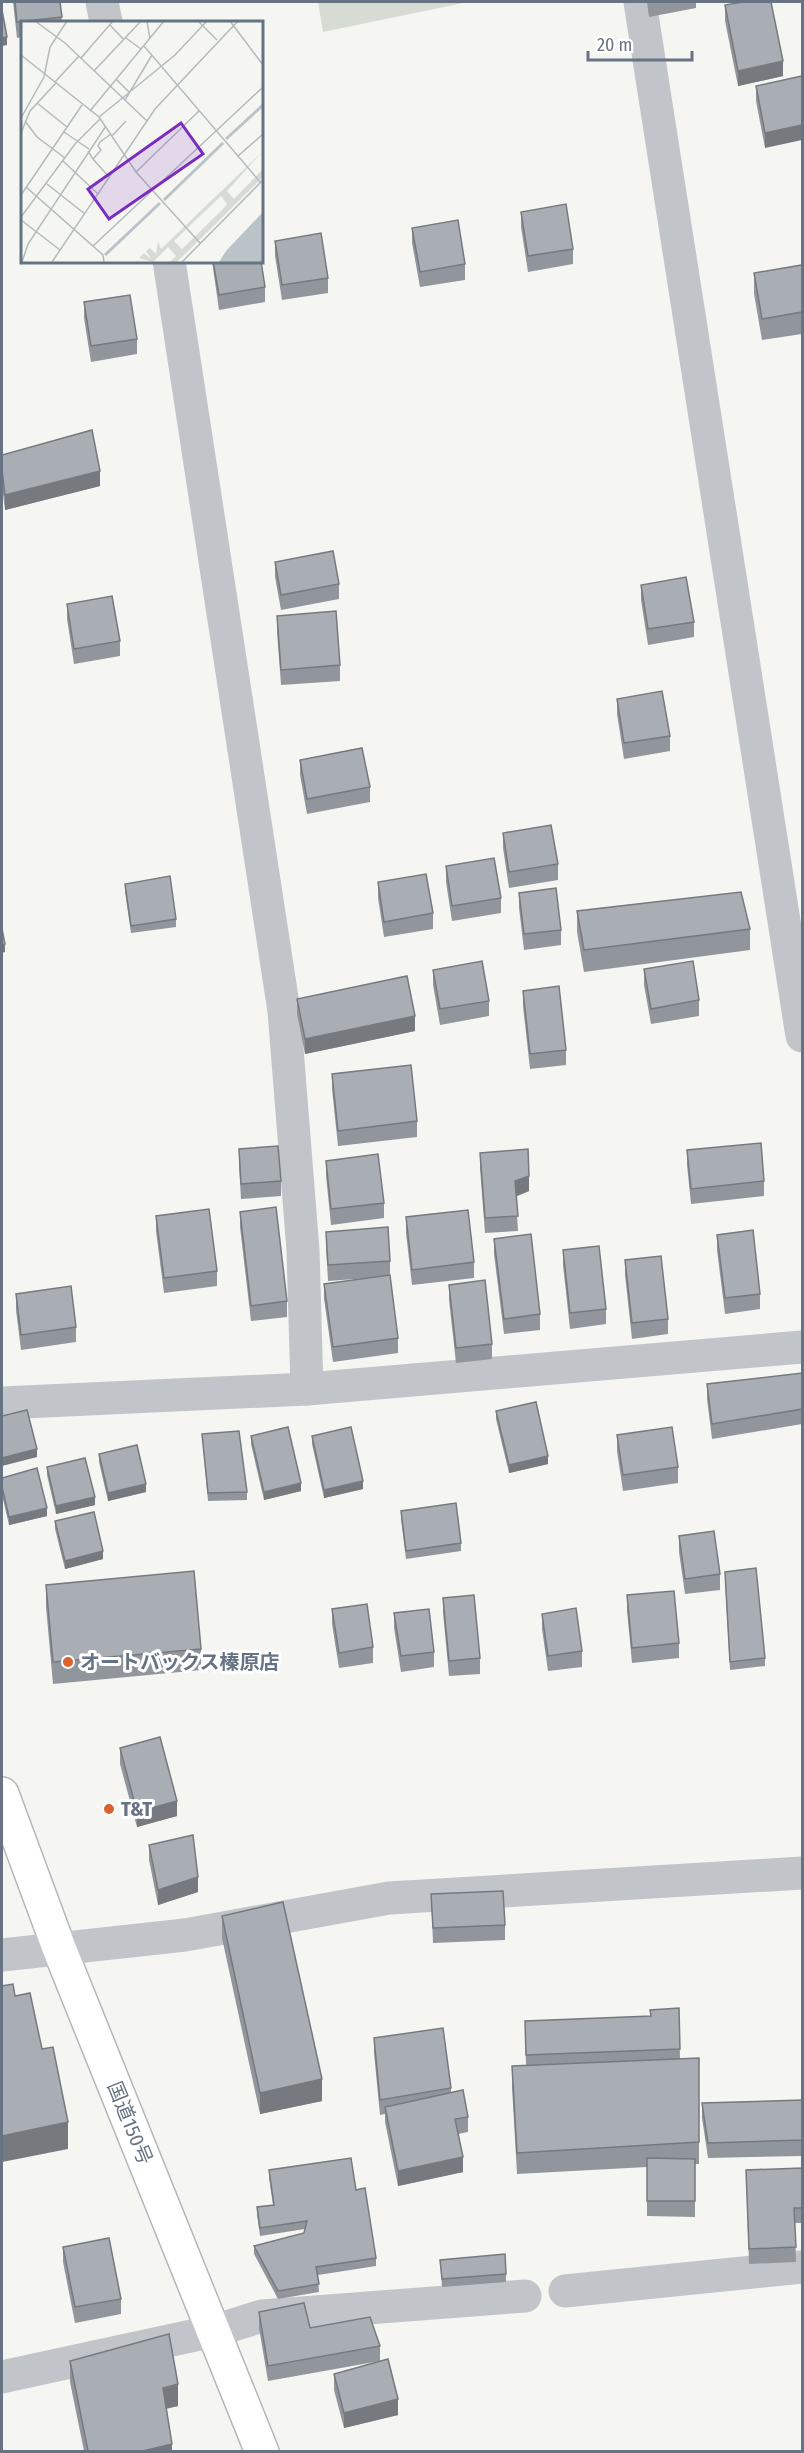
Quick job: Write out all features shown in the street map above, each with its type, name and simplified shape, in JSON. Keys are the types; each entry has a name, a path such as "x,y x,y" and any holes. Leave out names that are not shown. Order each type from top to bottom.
{"highway":[{"name":"国道150号","path":"2,1794 59,1948 262,2451"}],"street":[{"path":"102,2 106,21"},
{"path":"640,2 802,1036"},
{"path":"169,262 284,1011 303,1250 307,1389"},
{"path":"2,1403 307,1389 802,1347"},
{"path":"2,1955 185,1935 389,1898 802,1873"},
{"path":"565,2291 802,2267"},
{"path":"2,2377 214,2331 262,2316 525,2296"}],"shaded area":[{"path":"318,2 468,2 323,32"}],"building":[{"path":"15,2 60,2 62,17 17,22"},
{"path":"743,2 771,2 783,61 738,71 725,5"},
{"path":"2,10 7,37 2,38"},
{"path":"802,76 802,125 765,133 756,86"},
{"path":"566,204 573,249 528,256 521,212"},
{"path":"458,220 465,264 420,272 412,228"},
{"path":"321,233 328,278 282,285 275,241"},
{"path":"213,262 261,262 265,287 219,295"},
{"path":"802,265 802,312 762,319 754,273"},
{"path":"130,295 137,339 91,346 84,302"},
{"path":"92,430 100,471 5,495 2,455"},
{"path":"333,551 339,584 281,595 275,562"},
{"path":"686,577 694,622 648,629 641,585"},
{"path":"112,596 120,641 74,649 67,604"},
{"path":"336,611 340,665 281,670 277,616"},
{"path":"662,691 670,736 624,743 617,699"},
{"path":"362,748 370,787 307,799 300,760"},
{"path":"551,825 558,864 509,872 503,833"},
{"path":"494,858 501,898 452,906 446,866"},
{"path":"426,874 433,913 384,922 378,882"},
{"path":"170,876 176,919 131,926 125,884"},
{"path":"556,888 561,930 524,934 519,893"},
{"path":"741,892 750,929 584,950 577,911"},
{"path":"2,929 5,944 2,945"},
{"path":"482,961 489,1001 440,1009 433,970"},
{"path":"693,961 699,1000 651,1009 644,969"},
{"path":"407,976 415,1016 305,1039 297,999"},
{"path":"559,986 566,1050 530,1054 523,991"},
{"path":"411,1065 417,1121 338,1131 332,1074"},
{"path":"761,1143 764,1181 691,1189 687,1150"},
{"path":"278,1146 281,1181 241,1184 239,1149"},
{"path":"528,1149 529,1176 515,1181 518,1216 485,1218 480,1153"},
{"path":"378,1154 384,1203 331,1209 326,1161"},
{"path":"276,1207 287,1301 251,1306 240,1212"},
{"path":"209,1209 217,1271 164,1278 156,1216"},
{"path":"468,1210 474,1262 412,1270 406,1217"},
{"path":"388,1227 390,1261 328,1265 326,1232"},
{"path":"753,1230 760,1294 725,1298 717,1235"},
{"path":"531,1234 540,1314 504,1319 494,1239"},
{"path":"599,1246 606,1309 570,1313 563,1250"},
{"path":"661,1256 668,1319 632,1323 625,1260"},
{"path":"390,1275 398,1338 333,1347 324,1284"},
{"path":"485,1280 492,1344 456,1348 449,1285"},
{"path":"71,1286 76,1327 21,1335 16,1294"},
{"path":"802,1373 802,1409 712,1424 707,1384"},
{"path":"536,1402 548,1456 509,1465 496,1411"},
{"path":"27,1410 37,1449 2,1458 2,1416"},
{"path":"288,1427 301,1483 264,1492 251,1436"},
{"path":"351,1427 363,1481 324,1490 312,1436"},
{"path":"672,1427 678,1467 623,1475 617,1435"},
{"path":"239,1431 247,1492 208,1493 202,1434"},
{"path":"137,1445 146,1484 108,1493 99,1454"},
{"path":"85,1458 95,1497 56,1506 47,1467"},
{"path":"37,1468 47,1508 9,1517 2,1478"},
{"path":"456,1503 461,1543 406,1551 401,1511"},
{"path":"94,1512 103,1551 65,1561 55,1521"},
{"path":"714,1531 720,1574 685,1579 679,1536"},
{"path":"756,1568 765,1658 730,1662 725,1572"},
{"path":"194,1571 201,1649 53,1662 46,1585"},
{"path":"674,1591 679,1643 632,1648 627,1595"},
{"path":"474,1595 480,1658 449,1661 443,1598"},
{"path":"367,1604 373,1647 339,1653 332,1609"},
{"path":"576,1608 582,1651 548,1656 542,1614"},
{"path":"429,1609 434,1652 401,1656 394,1613"},
{"path":"160,1737 177,1801 137,1812 120,1748"},
{"path":"193,1835 198,1877 158,1890 149,1845"},
{"path":"503,1891 505,1925 433,1928 431,1894"},
{"path":"283,1902 322,2079 260,2093 222,1916"},
{"path":"13,1984 15,1996 30,1993 42,2049 53,2047 68,2122 2,2136 2,1986"},
{"path":"679,2008 680,2049 526,2055 525,2021 651,2016 650,2010"},
{"path":"443,2028 451,2088 380,2100 374,2038"},
{"path":"699,2058 699,2142 517,2153 512,2066"},
{"path":"463,2090 468,2117 455,2119 463,2157 398,2171 385,2107"},
{"path":"802,2100 802,2140 708,2143 702,2103"},
{"path":"351,2158 356,2190 365,2188 376,2258 316,2267 319,2284 278,2291 254,2246 304,2233 307,2221 260,2228 257,2207 274,2205 269,2170"},
{"path":"647,2158 695,2159 695,2201 647,2201"},
{"path":"802,2168 802,2208 794,2208 796,2247 749,2249 746,2170"},
{"path":"109,2238 121,2299 75,2307 63,2247"},
{"path":"505,2254 506,2274 442,2279 440,2260"},
{"path":"304,2303 310,2328 370,2317 380,2346 268,2366 259,2312"},
{"path":"169,2334 178,2384 163,2388 172,2444 143,2451 88,2451 70,2361"},
{"path":"388,2359 398,2399 344,2413 334,2374"}],"place":[{"name":"オートバックス榛原店","path":"68,1662"},
{"name":"T&T","path":"109,1809"}]}
